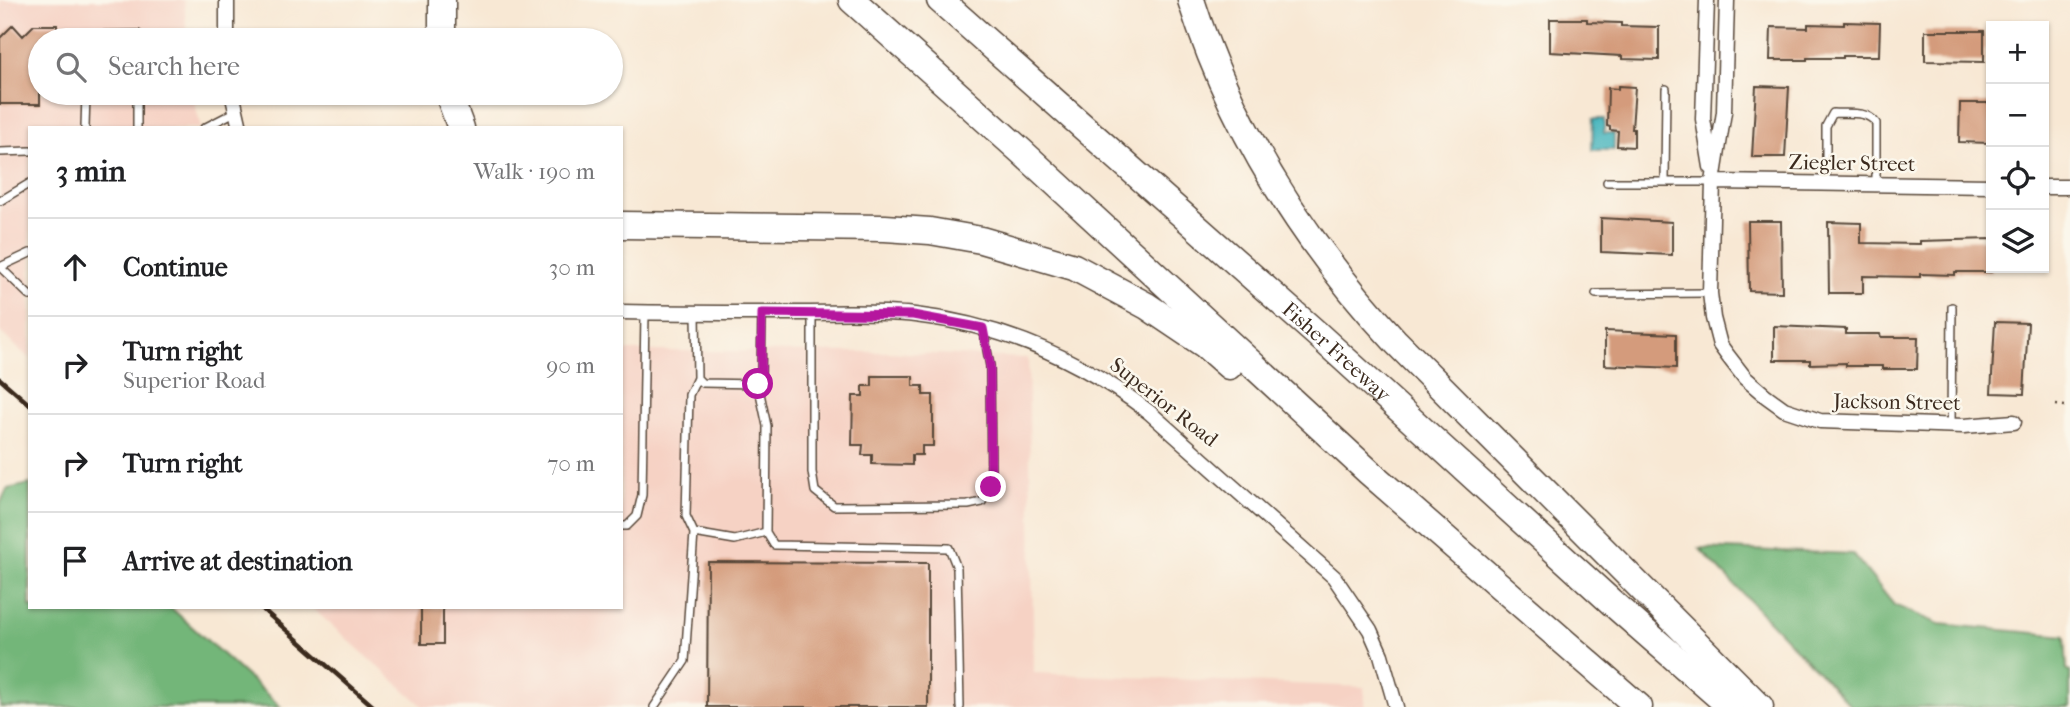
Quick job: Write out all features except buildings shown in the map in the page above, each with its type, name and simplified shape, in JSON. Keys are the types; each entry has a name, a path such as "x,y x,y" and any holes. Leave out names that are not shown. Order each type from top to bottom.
{"highway":[{"path":"442,0 442,28"},
{"path":"852,0 1022,152 1369,472 1639,707"},
{"name":"Fisher Freeway","path":"940,0 1317,334 1619,609 1731,707"},
{"path":"1191,0 1216,70 1258,156 1288,206 1351,291 1396,342 1760,707"},
{"path":"452,105 460,126"},
{"path":"623,225 885,228 981,240 1029,252 1074,267 1147,306 1205,345 1285,414 1369,472"}],"street":[{"path":"227,0 227,28"},
{"name":"Jackson Street","path":"1707,0 1703,119 1713,183"},
{"name":"Jackson Street","path":"1727,0 1724,113 1713,183 1710,293 1720,345 1745,378 1784,409 1806,418 1834,423 1951,425 2014,422"},
{"path":"234,105 239,126"},
{"name":"Ziegler Street","path":"1713,183 1986,186"},
{"path":"2049,187 2070,187"},
{"name":"Superior Road","path":"623,312 913,315 983,328 1049,351 1127,395 1320,562 1347,594 1370,630 1381,655 1396,707"}],"lane":[{"path":"1665,182 1666,89"},
{"path":"85,126 86,105"},
{"path":"137,105 137,126"},
{"path":"208,126 235,112"},
{"path":"1826,184 1826,126 1833,113 1866,114 1876,123 1876,185"},
{"path":"0,152 28,152"},
{"path":"1606,182 1713,183"},
{"path":"0,201 28,184"},
{"path":"28,254 0,267 28,294"},
{"path":"1596,294 1710,293"},
{"path":"1951,425 1952,307"},
{"path":"623,526 637,516 642,495 645,312"},
{"path":"654,707 685,661 694,533 686,516 689,396 697,378 696,313"},
{"path":"762,313 761,379 758,384 767,426 766,531 774,545 949,548 957,568 960,707"},
{"path":"812,313 812,472 815,491 834,506 968,505 982,502 991,487 990,366 983,328"},
{"path":"697,378 702,383 758,384"},
{"path":"694,533 735,540 766,531"}],"path":[{"path":"2056,405 2065,406"}],"shaded area":[{"path":"0,0 184,0 186,28 28,28 28,105 195,105 200,126 28,126 28,357 0,332"},
{"path":"623,351 885,352 1028,358 1034,673 1364,687 1365,707 424,707 313,609 623,609"}],"green space":[{"path":"28,484 28,609 172,609 281,707 0,707 0,504 7,489"},
{"path":"1699,548 1853,554 1894,605 1939,624 2065,636 2067,670 2070,671 2070,707 1852,707"}],"water":[{"path":"1593,119 1604,119 1604,133 1614,133 1614,150 1592,150"}],"railway":[{"path":"0,379 28,403"},
{"path":"262,609 374,707"}],"route":[{"path":"758,384 761,379 762,313 887,313 940,318 983,328 990,366 991,487"}]}
